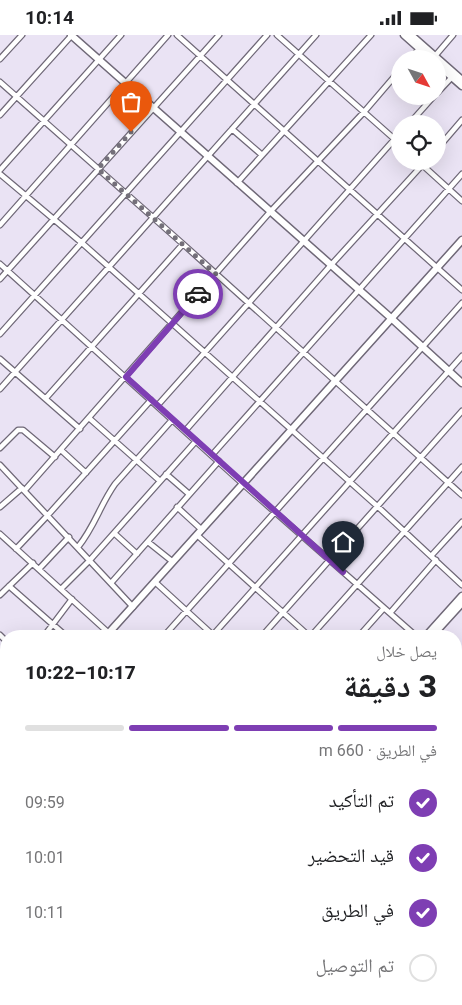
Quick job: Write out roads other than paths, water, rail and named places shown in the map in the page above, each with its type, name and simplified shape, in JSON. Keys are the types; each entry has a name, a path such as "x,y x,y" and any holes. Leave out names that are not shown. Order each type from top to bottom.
{"street":[{"path":"0,59 22,35"},
{"path":"0,115 71,35 462,383"},
{"path":"0,170 121,35"},
{"path":"0,225 168,35"},
{"path":"177,35 462,290"},
{"path":"0,279 219,35"},
{"path":"0,334 267,35"},
{"path":"276,35 391,136"},
{"path":"0,389 316,35"},
{"path":"237,183 371,35"},
{"path":"404,35 420,49"},
{"path":"411,35 426,50"},
{"path":"439,50 453,35"},
{"path":"446,67 462,80"},
{"path":"446,72 462,86"},
{"path":"446,83 452,77"},
{"path":"0,507 23,489 62,450 270,212 391,80"},
{"path":"0,82 183,243 462,495"},
{"path":"417,115 426,105"},
{"path":"446,139 462,120"},
{"path":"232,129 262,155"},
{"path":"157,406 303,241 350,191 391,143"},
{"path":"185,431 330,265 418,170"},
{"path":"431,170 462,201"},
{"path":"0,174 82,243 260,401 462,585"},
{"path":"212,455 462,174"},
{"path":"113,630 462,240"},
{"path":"46,398 183,243"},
{"path":"0,265 243,484 409,630"},
{"path":"170,630 462,303"},
{"path":"218,630 462,356"},
{"path":"0,359 80,429"},
{"path":"16,549 151,400"},
{"path":"267,630 462,411"},
{"path":"89,418 160,481"},
{"path":"78,547 92,528 111,490 172,419"},
{"path":"0,448 18,430 23,430 55,457"},
{"path":"61,589 90,560 196,441"},
{"path":"62,450 86,473"},
{"path":"111,583 219,461"},
{"path":"0,467 69,537 133,607"},
{"path":"315,630 462,467"},
{"path":"166,474 189,494"},
{"path":"177,507 230,564 303,630"},
{"path":"431,556 462,522"},
{"path":"114,533 137,554"},
{"path":"0,534 104,630"},
{"path":"39,569 69,537"},
{"path":"148,542 173,562"},
{"path":"390,613 436,561"},
{"path":"0,587 2,593 32,563"},
{"path":"155,583 207,630"},
{"path":"9,586 58,630"},
{"path":"436,630 462,596"},
{"path":"48,630 72,599"},
{"path":"433,630 461,607"},
{"path":"364,630 384,608"}]}
